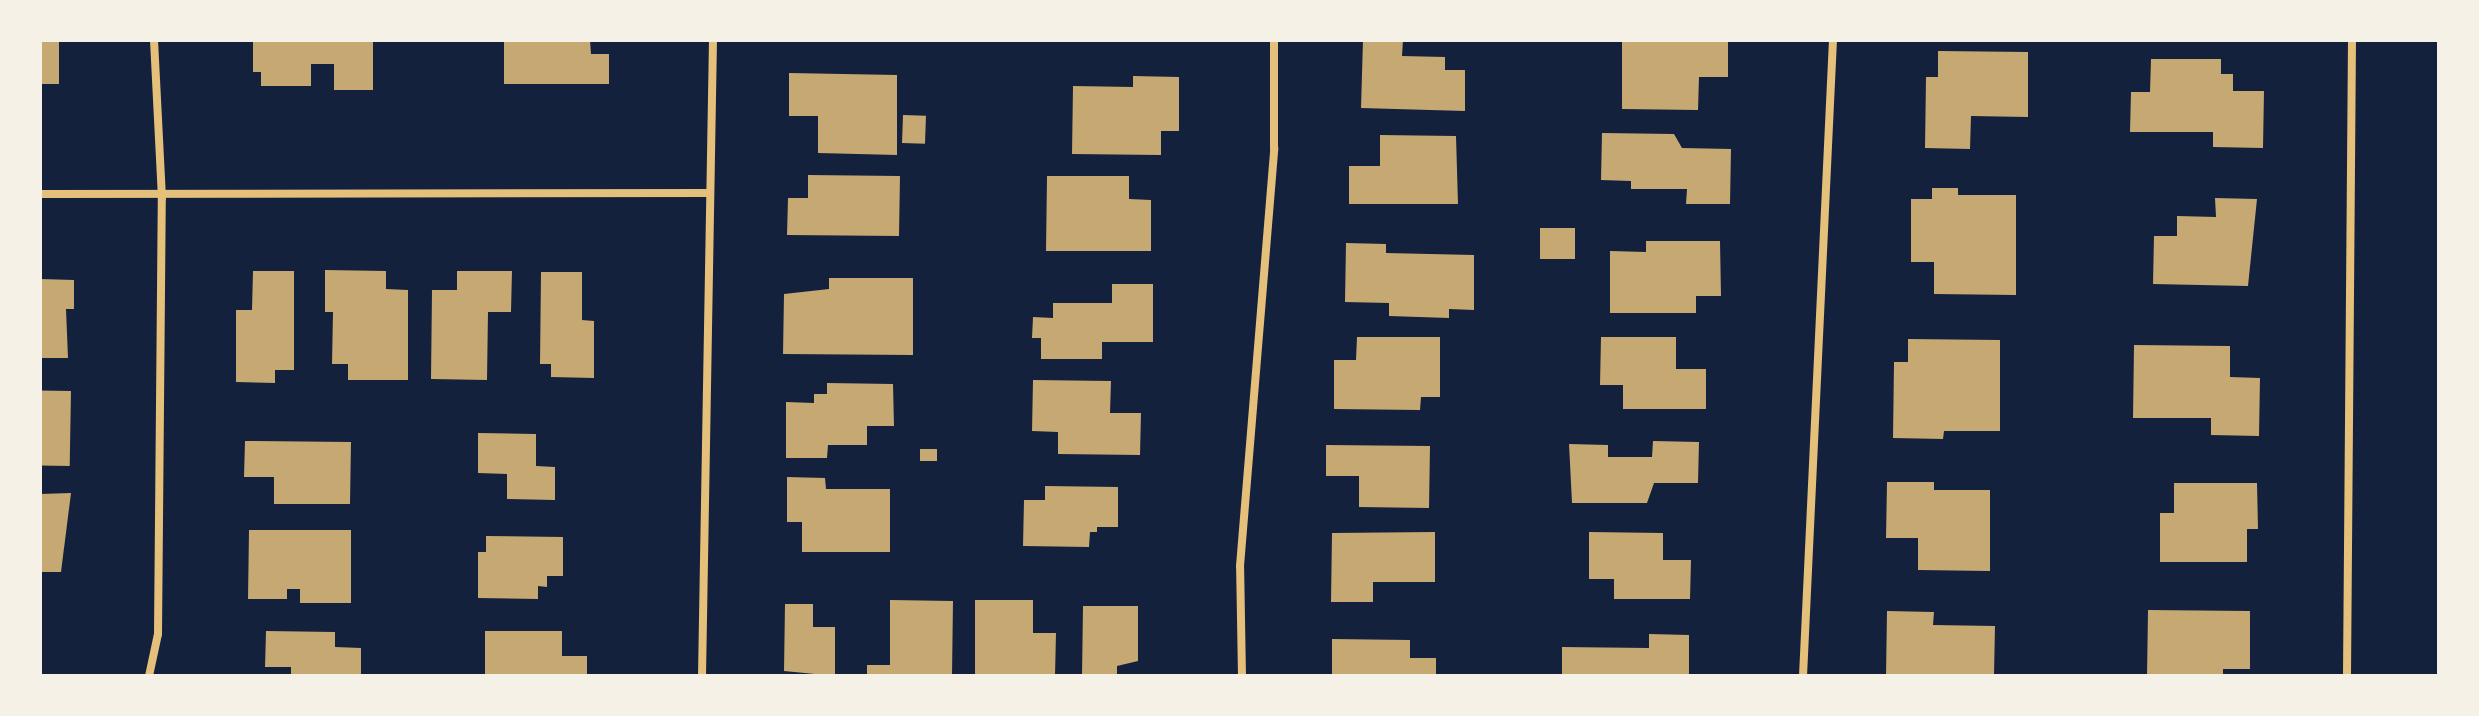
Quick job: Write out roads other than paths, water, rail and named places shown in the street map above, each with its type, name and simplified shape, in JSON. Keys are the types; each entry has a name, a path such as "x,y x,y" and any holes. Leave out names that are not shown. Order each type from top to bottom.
{"street":[{"path":"149,676 158,634 162,198 154,40"},
{"path":"702,676 713,40"},
{"path":"1242,676 1240,566 1274,148 1274,40"},
{"path":"1803,676 1833,40"},
{"path":"2347,676 2352,40"},
{"path":"40,194 162,198 710,193"}]}
